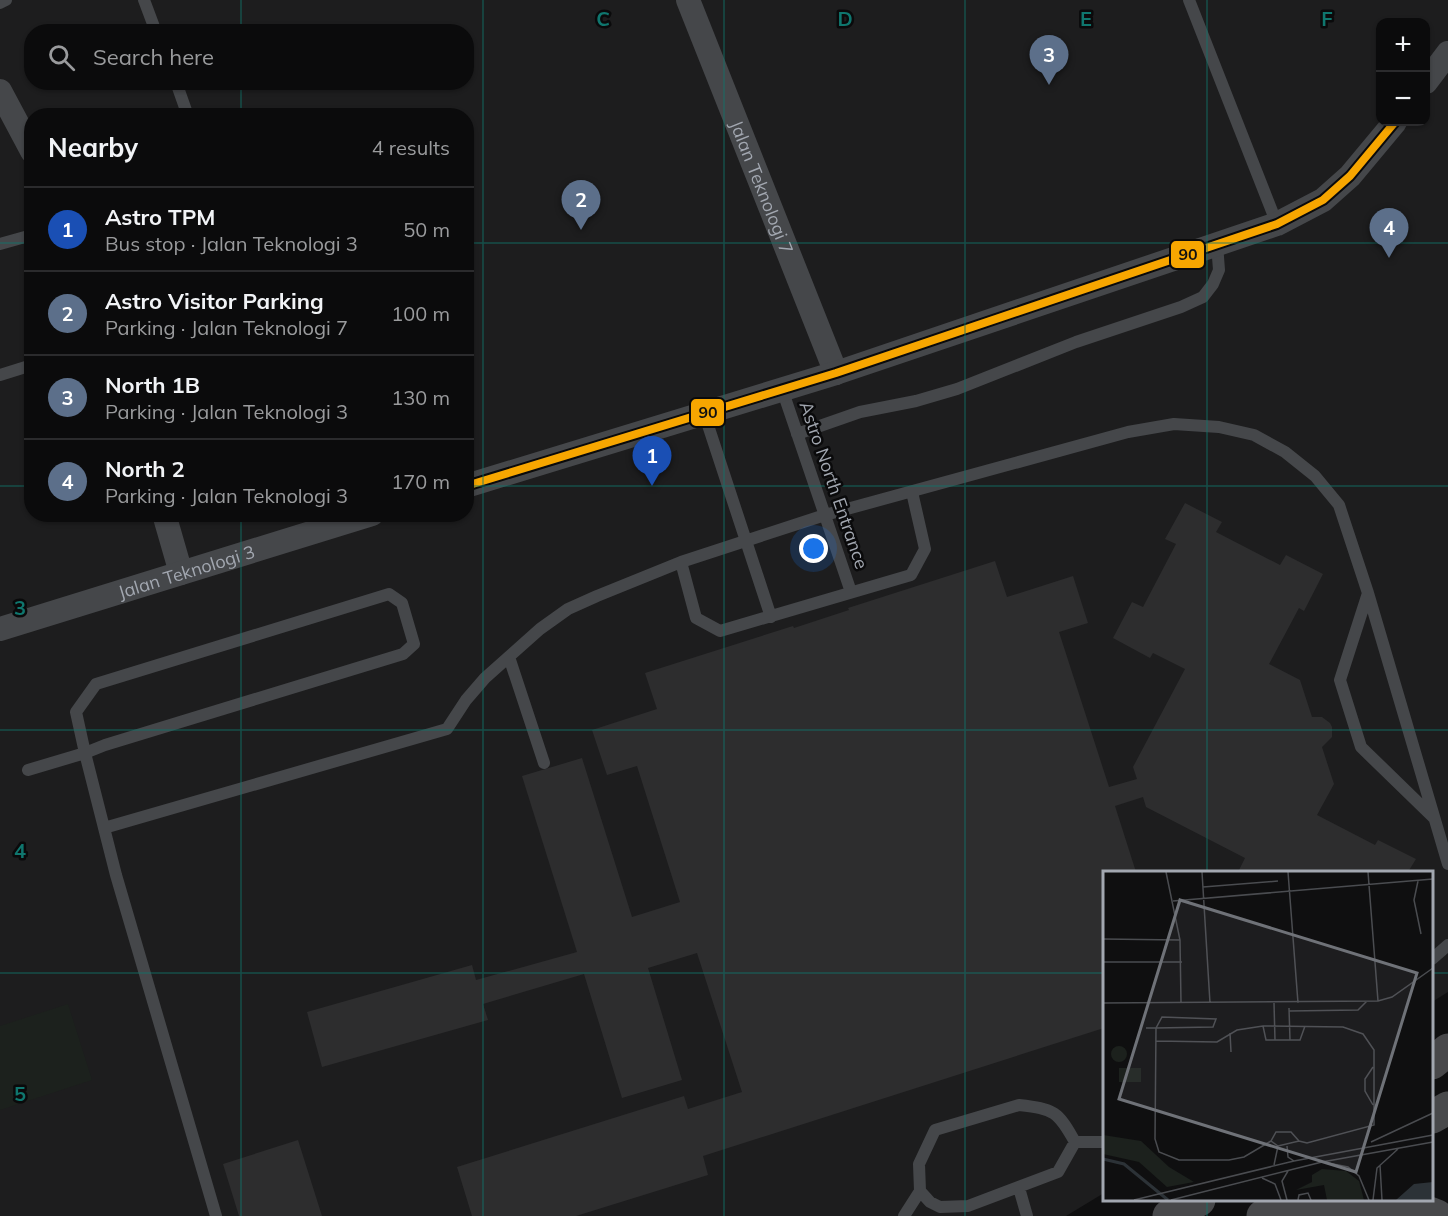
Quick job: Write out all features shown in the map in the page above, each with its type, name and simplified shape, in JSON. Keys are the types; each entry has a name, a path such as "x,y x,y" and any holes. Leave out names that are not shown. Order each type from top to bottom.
{"highway":[{"path":"1433,1061 1448,1050"},
{"path":"1433,1070 1448,1062"},
{"path":"1433,1116 1448,1108"},
{"path":"1169,1216 1197,1201"},
{"path":"1249,1216 1277,1201"},
{"path":"1263,1216 1300,1209 1370,1204 1394,1206 1437,1216"}],"street":[{"name":"Jalan Teknologi 7","path":"688,0 836,373"},
{"path":"1430,76 1448,53"},
{"path":"0,91 24,136"},
{"path":"474,484 836,373 1277,224 1323,200 1350,176 1392,126"},
{"path":"166,522 181,573"},
{"name":"Jalan Teknologi 3","path":"0,629 181,573 332,522"}],"lane":[{"path":"0,3 6,0"},
{"path":"144,0 153,24"},
{"path":"1189,0 1277,224"},
{"path":"179,90 185,108"},
{"path":"0,243 24,236"},
{"path":"797,434 861,412 916,401 957,389 1076,342 1181,307 1203,297 1213,284 1218,270 1217,244"},
{"path":"0,375 24,368"},
{"name":"Astro North Entrance","path":"782,389 851,592"},
{"path":"704,413 771,617"},
{"path":"104,828 447,729 466,700 508,657 540,629 568,609 681,562 825,515 1128,432 1174,424 1219,427 1254,435 1285,452 1316,476 1339,505 1368,593 1448,864"},
{"path":"681,562 696,618 720,631 911,575 925,549 912,492"},
{"path":"1368,593 1340,680 1361,747 1435,819"},
{"path":"28,771 85,753 116,742 403,654 414,644 402,603 389,594 96,684 76,712 85,753 119,886 216,1216"},
{"path":"508,657 544,763"},
{"path":"1433,957 1448,945"},
{"path":"904,1216 920,1191 919,1164 935,1130 1019,1105 1047,1108 1063,1121 1075,1142"},
{"path":"1075,1142 1103,1142"},
{"path":"920,1191 930,1202 940,1207 969,1211 1058,1172 1075,1142"},
{"path":"1019,1188 1027,1216"}],"shaded area":[{"path":"0,0 1448,0 1448,992 1433,1001 1433,871 1103,871 1103,1194 1066,1216 0,1216"},
{"path":"68,1004 92,1080 0,1110 0,1026"}],"building":[{"path":"1185,503 1222,522 1216,532 1280,565 1286,555 1323,574 1304,611 1299,608 1269,664 1300,680 1312,717 1322,717 1332,727 1332,737 1322,747 1334,784 1317,815 1375,845 1378,840 1416,859 1409,871 1238,871 1245,858 1146,807 1143,797 1115,806 1136,871 1103,871 1103,1028 703,1156 708,1175 576,1216 472,1216 457,1167 684,1096 688,1109 742,1092 697,953 648,968 682,1080 622,1098 584,974 483,1004 488,1020 322,1067 307,1012 472,965 476,980 577,952 522,776 582,758 632,917 680,902 637,766 607,775 592,730 657,709 645,673 793,626 794,628 849,610 848,608 995,561 1007,597 1073,576 1088,623 1059,632 1109,787 1137,779 1133,767 1185,669 1153,653 1150,658 1113,638 1132,602 1143,607 1176,544 1165,539"},
{"path":"298,1140 322,1216 239,1216 223,1164"}],"transit line":[{"name":"90","path":"474,484 836,373 1277,224 1323,200 1350,176 1392,126"}],"place":[{"name":"North 1B","path":"1049,85"},
{"name":"Astro Visitor Parking","path":"581,230"},
{"name":"North 2","path":"1389,258"},
{"name":"Astro TPM","path":"652,486"}]}
